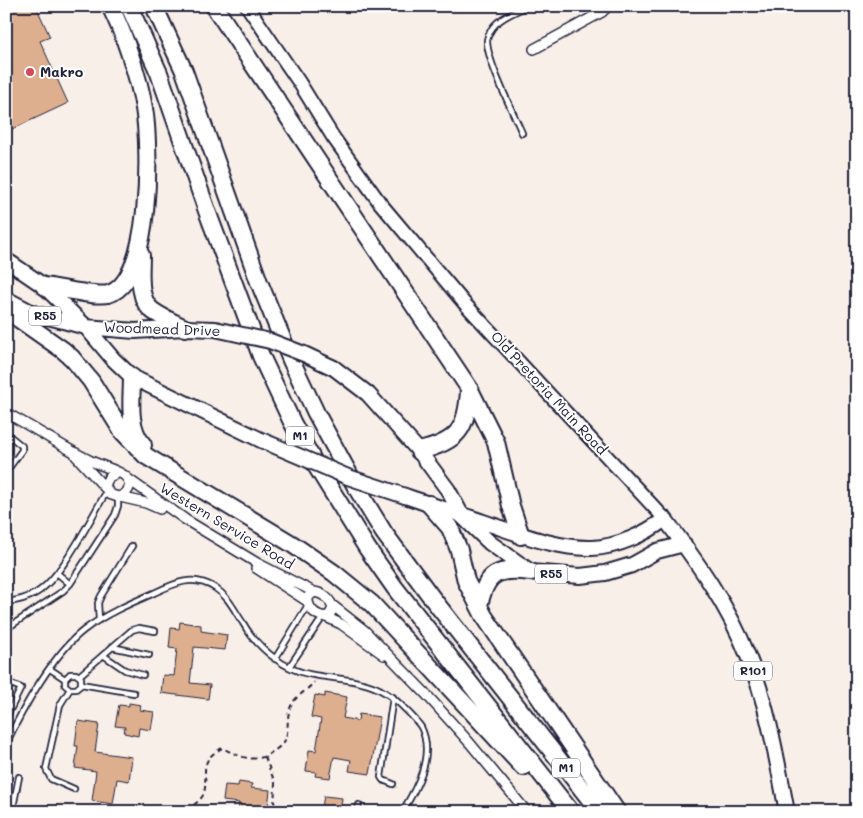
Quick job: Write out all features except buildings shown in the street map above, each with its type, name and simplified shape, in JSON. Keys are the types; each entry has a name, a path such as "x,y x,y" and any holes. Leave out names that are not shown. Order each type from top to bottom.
{"highway":[{"path":"110,6 136,74 144,108 148,176 141,244 142,285 146,304 153,311 185,328"},
{"name":"M1","path":"128,6 159,73 217,239 261,356 292,422 315,464 367,548 390,580 571,812"},
{"name":"M1","path":"154,6 184,71 259,282 291,360 356,487 389,539 435,602 600,812"},
{"path":"214,6 469,388 496,442 511,506 521,536"},
{"path":"44,286 109,294 126,280 141,244"},
{"path":"6,310 72,358 91,381 122,431 139,451 153,462 292,544 334,573 372,604 563,812"},
{"path":"132,377 131,418 136,436 146,449 174,474"},
{"path":"419,451 436,447 458,433 464,424 468,411 469,388"},
{"path":"429,504 450,528 459,550 466,581 488,622 617,812"},
{"path":"479,605 483,588 491,577 513,570 530,572"}],"main road":[{"name":"Old Pretoria Main Road","path":"247,6 299,82 333,137 380,203 465,304 665,519 684,544 718,596 738,632 749,657 765,712 787,812"},
{"name":"Woodmead Drive","path":"6,260 44,286 86,326 113,359 132,377 261,440 348,477 521,536 562,545 591,548 606,546 638,536 665,519"},
{"name":"Woodmead Drive","path":"6,299 33,313 86,326 135,331 185,328 215,329 270,341 334,368 368,394 419,451 448,490 462,516 490,543 530,572"},
{"name":"R55","path":"530,572 580,576 605,573 632,565 657,551 684,544"}],"street":[{"path":"534,49 602,12 608,6"},
{"path":"6,412 92,462 123,475 128,479 128,492 119,497 111,496 69,449"},
{"path":"106,490 105,485 108,478 118,473"},
{"name":"Western Service Road","path":"128,479 192,524 257,563 314,592"},
{"name":"Western Service Road","path":"119,497 153,505 308,603"},
{"path":"396,664 341,624 312,611 308,603 308,597 314,592 322,595 364,630 425,693 469,742 527,812"},
{"path":"325,617 331,614 332,605"}],"lane":[{"path":"522,133 490,57 487,41 494,26 526,6"},
{"path":"6,432 22,446 22,450 9,468"},
{"path":"6,602 29,597 37,593 57,573 89,522 106,490"},
{"path":"6,629 53,599 70,584 115,515 119,497"},
{"path":"99,620 98,603 103,590 132,546"},
{"path":"57,573 70,584"},
{"path":"6,744 32,695 77,636 99,620 179,582 194,581 214,588 225,596 256,641 276,659 289,667 319,676 360,682 386,692 393,697 420,727 426,746 421,776 402,812"},
{"path":"276,659 308,603"},
{"path":"289,667 325,617"},
{"path":"79,676 134,629 155,631"},
{"path":"112,647 149,655"},
{"path":"103,655 125,670 143,675"},
{"path":"50,669 65,678"},
{"path":"65,678 70,674 79,676"},
{"path":"79,676 81,684"},
{"path":"65,678 65,685 70,690"},
{"path":"6,682 21,688 6,718"},
{"path":"74,789 51,779 46,769 60,705 70,690 76,689 81,684"},
{"path":"81,684 134,693"},
{"path":"393,697 381,777 383,780 393,784"},
{"path":"12,812 19,777"},
{"path":"357,812 358,805"}],"path":[{"path":"190,812 190,808 204,794 205,766 216,751 222,748 240,757 254,759 265,757 278,748 285,740 292,703 307,691 315,681"},
{"path":"265,757 275,783 274,812"},
{"path":"112,812 128,807 148,808 156,812"}],"place":[{"name":"Makro","path":"30,72"}]}
